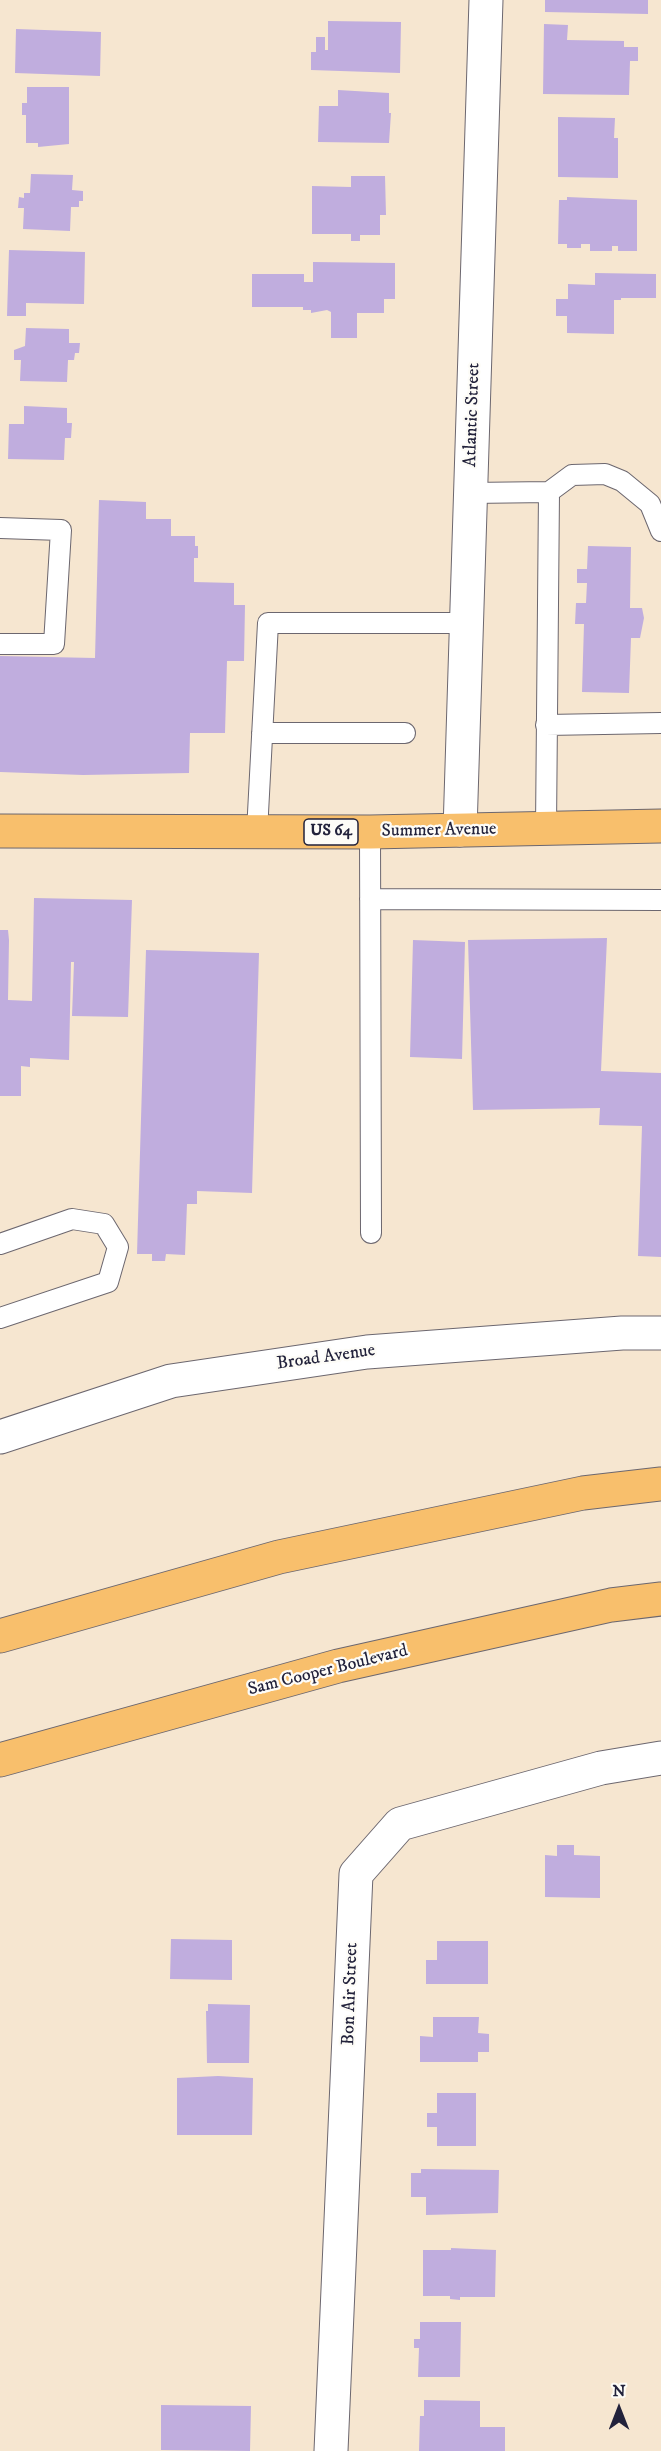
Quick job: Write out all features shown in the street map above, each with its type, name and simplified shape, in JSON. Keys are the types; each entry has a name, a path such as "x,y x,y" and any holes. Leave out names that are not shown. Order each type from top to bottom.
{"main road":[{"name":"Summer Avenue","path":"0,831 370,832 661,826"},
{"path":"0,1636 279,1557 583,1493 661,1484"},
{"name":"Sam Cooper Boulevard","path":"0,1760 338,1666 611,1605 661,1599"}],"street":[{"name":"Atlantic Street","path":"460,830 486,0"},
{"name":"Broad Avenue","path":"0,1437 171,1381 367,1352 622,1333 661,1333"},
{"name":"Bon Air Street","path":"331,2451 356,1874 400,1824 601,1768 661,1758"}],"lane":[{"path":"470,493 549,492 572,476 605,474 622,481 650,504 661,531"},
{"path":"546,828 549,492"},
{"path":"0,528 61,530 54,644 0,644"},
{"path":"257,832 268,623 467,623"},
{"path":"546,725 661,723"},
{"path":"262,733 405,733"},
{"path":"370,832 371,1233"},
{"path":"370,899 661,900"},
{"path":"0,1244 72,1219 104,1224 118,1247 108,1282 0,1318"}],"building":[{"path":"545,0 648,0 648,14 545,12"},
{"path":"328,21 401,22 400,73 311,70 311,52 316,52 316,37 325,37 325,50 328,50"},
{"path":"544,24 568,25 567,40 624,41 624,47 638,47 638,61 630,61 629,95 543,94"},
{"path":"16,29 101,32 100,76 15,73"},
{"path":"27,87 69,87 69,144 38,147 38,143 26,143 26,115 22,115 22,103 27,103"},
{"path":"338,90 389,93 389,113 391,113 389,143 318,142 319,106 338,106"},
{"path":"558,117 615,118 614,138 618,138 618,178 558,177"},
{"path":"31,174 73,175 72,190 83,191 83,201 79,201 79,207 71,207 70,231 23,229 24,208 18,208 19,197 24,198 24,193 30,193"},
{"path":"351,176 385,176 386,215 380,215 380,235 360,235 360,241 351,241 351,234 312,234 312,186 351,187"},
{"path":"567,197 637,200 637,251 618,251 618,246 612,246 612,251 590,251 590,244 581,244 581,248 567,248 567,244 558,244 559,200 567,200"},
{"path":"9,250 85,252 84,304 26,303 26,316 7,316"},
{"path":"313,262 395,263 395,299 384,299 384,313 357,313 357,338 331,338 331,312 327,310 311,313 311,310 303,310 303,307 252,307 252,274 304,274 304,282 313,282"},
{"path":"595,273 656,274 656,298 614,300 614,334 567,333 567,316 556,316 556,299 568,299 568,284 595,285"},
{"path":"26,328 69,329 69,343 80,343 79,353 75,353 74,360 68,360 67,382 20,381 21,360 14,360 14,350 25,346"},
{"path":"24,406 67,408 67,423 72,423 71,438 65,438 64,460 8,459 9,424 24,424"},
{"path":"99,500 146,502 146,519 171,519 171,536 195,536 198,558 194,558 194,582 234,583 234,605 245,605 244,661 227,661 225,733 190,733 189,773 83,775 0,772 0,656 95,658"},
{"path":"588,546 631,547 630,608 642,608 644,618 640,638 631,638 629,693 582,692 584,624 575,624 576,603 586,603 587,583 577,583 577,569 587,569"},
{"path":"34,898 132,900 128,1017 72,1016 74,962 71,962 69,1060 30,1058 30,1067 21,1066 21,1096 0,1096 0,930 8,930 8,1000 32,1001"},
{"path":"607,938 601,1071 661,1073 661,1257 638,1256 642,1126 599,1125 600,1108 473,1110 468,940"},
{"path":"413,940 465,942 462,1059 410,1057"},
{"path":"146,950 259,953 252,1193 197,1191 197,1204 187,1204 185,1255 166,1254 165,1261 152,1261 152,1254 137,1254"},
{"path":"557,1845 574,1845 574,1855 600,1856 600,1898 545,1897 545,1855 557,1856"},
{"path":"171,1939 232,1940 232,1980 170,1979"},
{"path":"437,1941 488,1941 488,1984 426,1984 426,1960 437,1960"},
{"path":"208,2004 250,2005 249,2063 207,2063 206,2011 208,2011"},
{"path":"433,2017 479,2017 478,2033 489,2034 489,2052 478,2052 478,2062 420,2062 420,2036 433,2037"},
{"path":"218,2076 253,2078 252,2135 177,2135 177,2078"},
{"path":"437,2093 476,2093 476,2146 437,2146 437,2127 427,2127 427,2113 437,2113"},
{"path":"421,2169 499,2170 498,2213 426,2215 426,2197 411,2197 411,2173 421,2173"},
{"path":"451,2248 496,2250 495,2297 460,2297 460,2300 450,2299 450,2296 423,2296 423,2250 451,2250"},
{"path":"420,2322 461,2322 460,2377 418,2377 419,2348 414,2348 414,2339 420,2339"},
{"path":"424,2400 480,2401 480,2427 505,2427 505,2451 419,2451 420,2416 424,2416"},
{"path":"161,2405 251,2406 250,2451 161,2450"}]}
